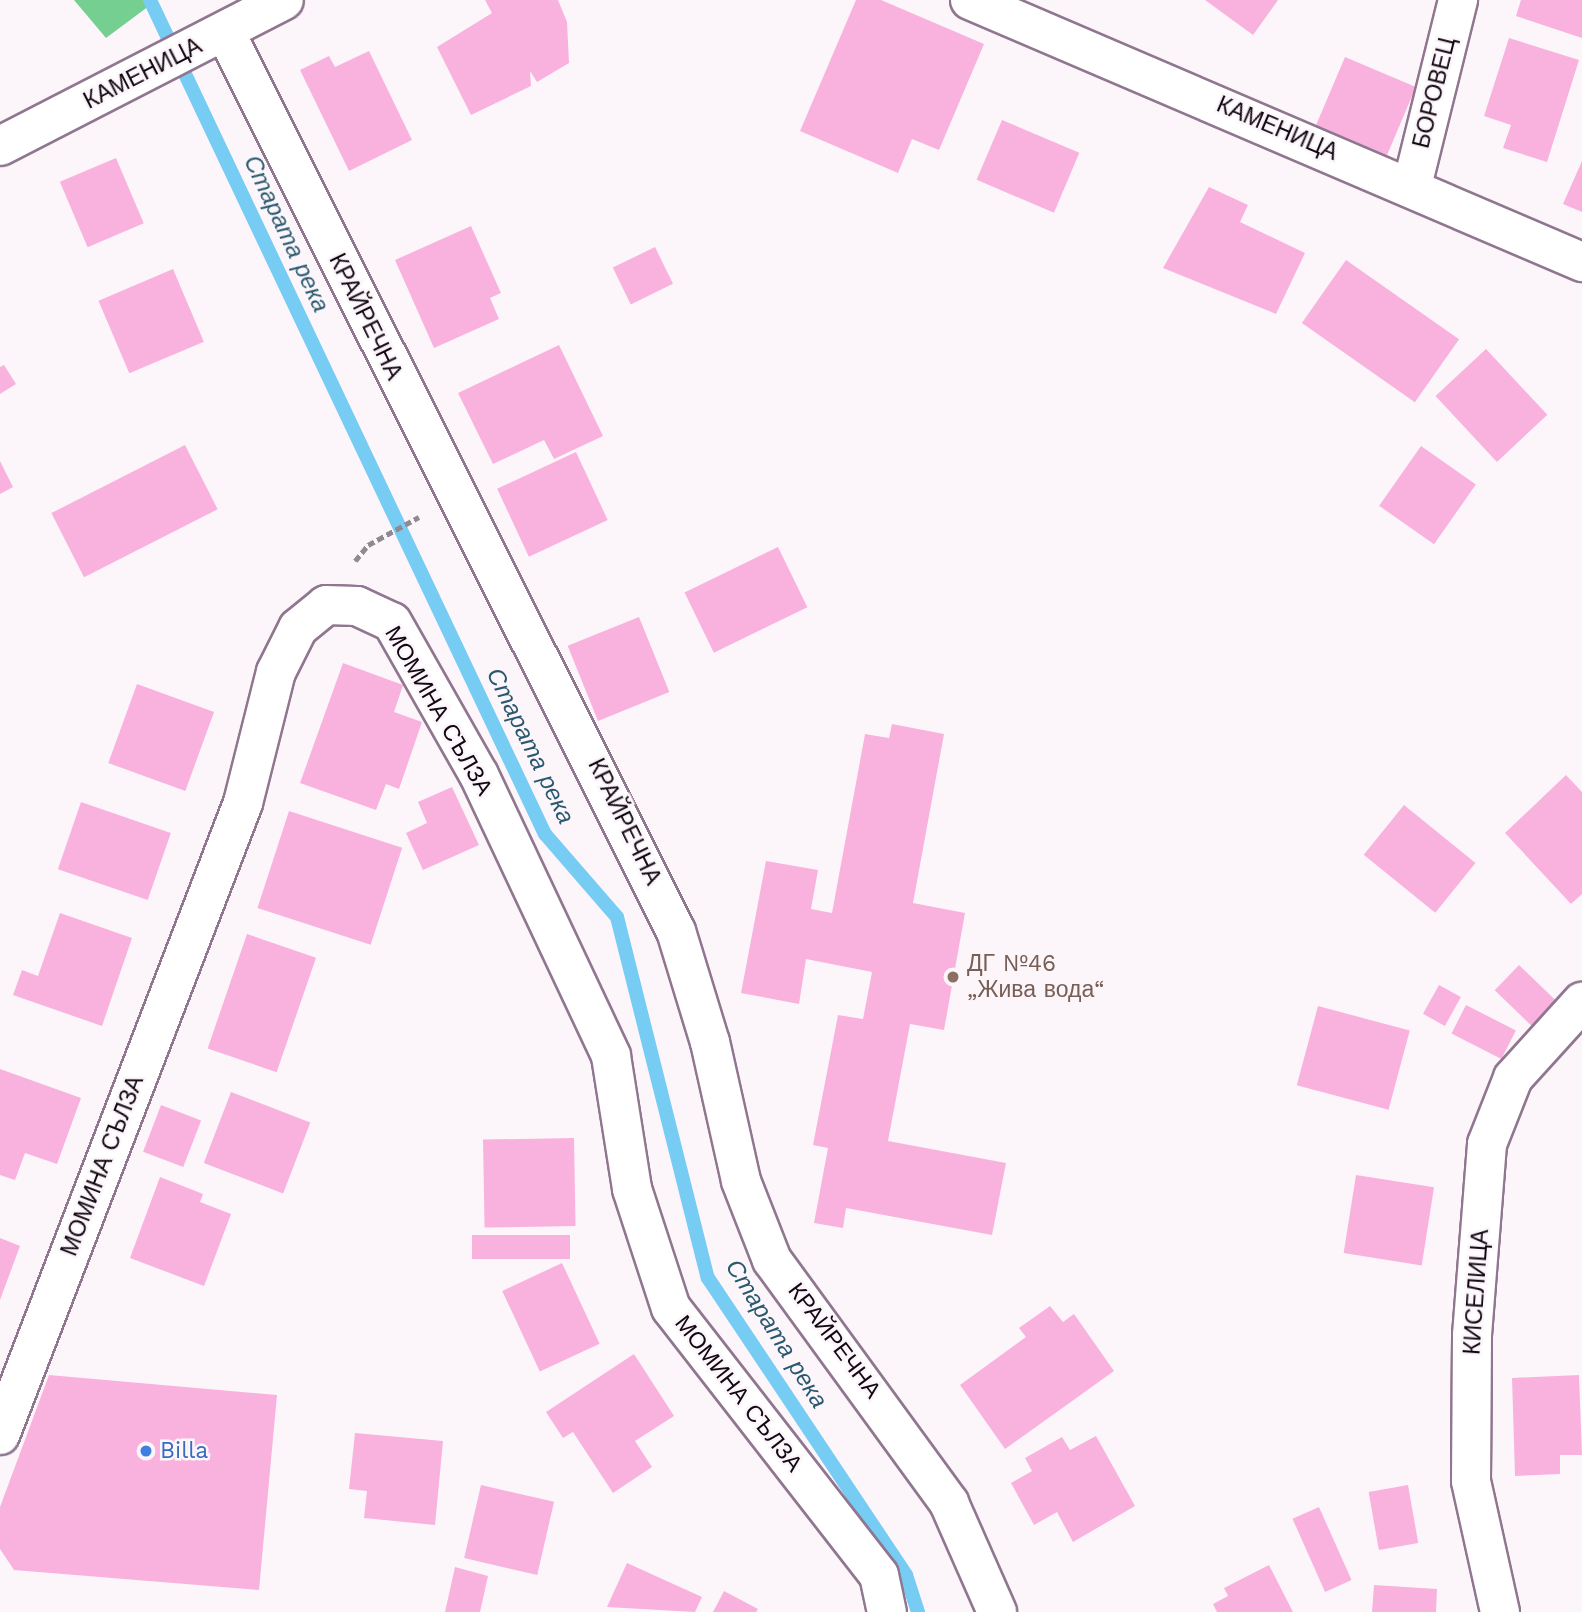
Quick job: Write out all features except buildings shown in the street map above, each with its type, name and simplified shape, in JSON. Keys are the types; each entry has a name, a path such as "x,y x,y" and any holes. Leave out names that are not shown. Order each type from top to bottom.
{"street":[{"name":"КАМЕНИЦА","path":"0,146 284,0"},
{"name":"КАМЕНИЦА","path":"970,0 1412,186 1582,262"},
{"name":"БОРОВЕЦ","path":"1412,186 1458,0"},
{"name":"КРАЙРЕЧНА","path":"225,32 676,931 710,1042 741,1181 772,1260 949,1503 997,1612"},
{"name":"МОМИНА СЪЛЗА","path":"0,1435 243,803 276,672 298,628 326,606 356,606 392,622 479,775 611,1056 632,1189 671,1308 879,1575 887,1612"},
{"name":"КИСЕЛИЦА","path":"1500,1612 1471,1481 1472,1335 1487,1144 1513,1078 1582,1002"}],"path":[{"path":"369,545 415,520"}],"green space":[{"path":"74,0 157,0 106,38"}],"waterway":[{"name":"Старата река","path":"150,0 545,834 617,917 708,1278 906,1575 918,1612"}],"place":[{"name":"ДГ №46 „Жива вода“","path":"953,977"},
{"name":"Billa","path":"146,1451"}]}
